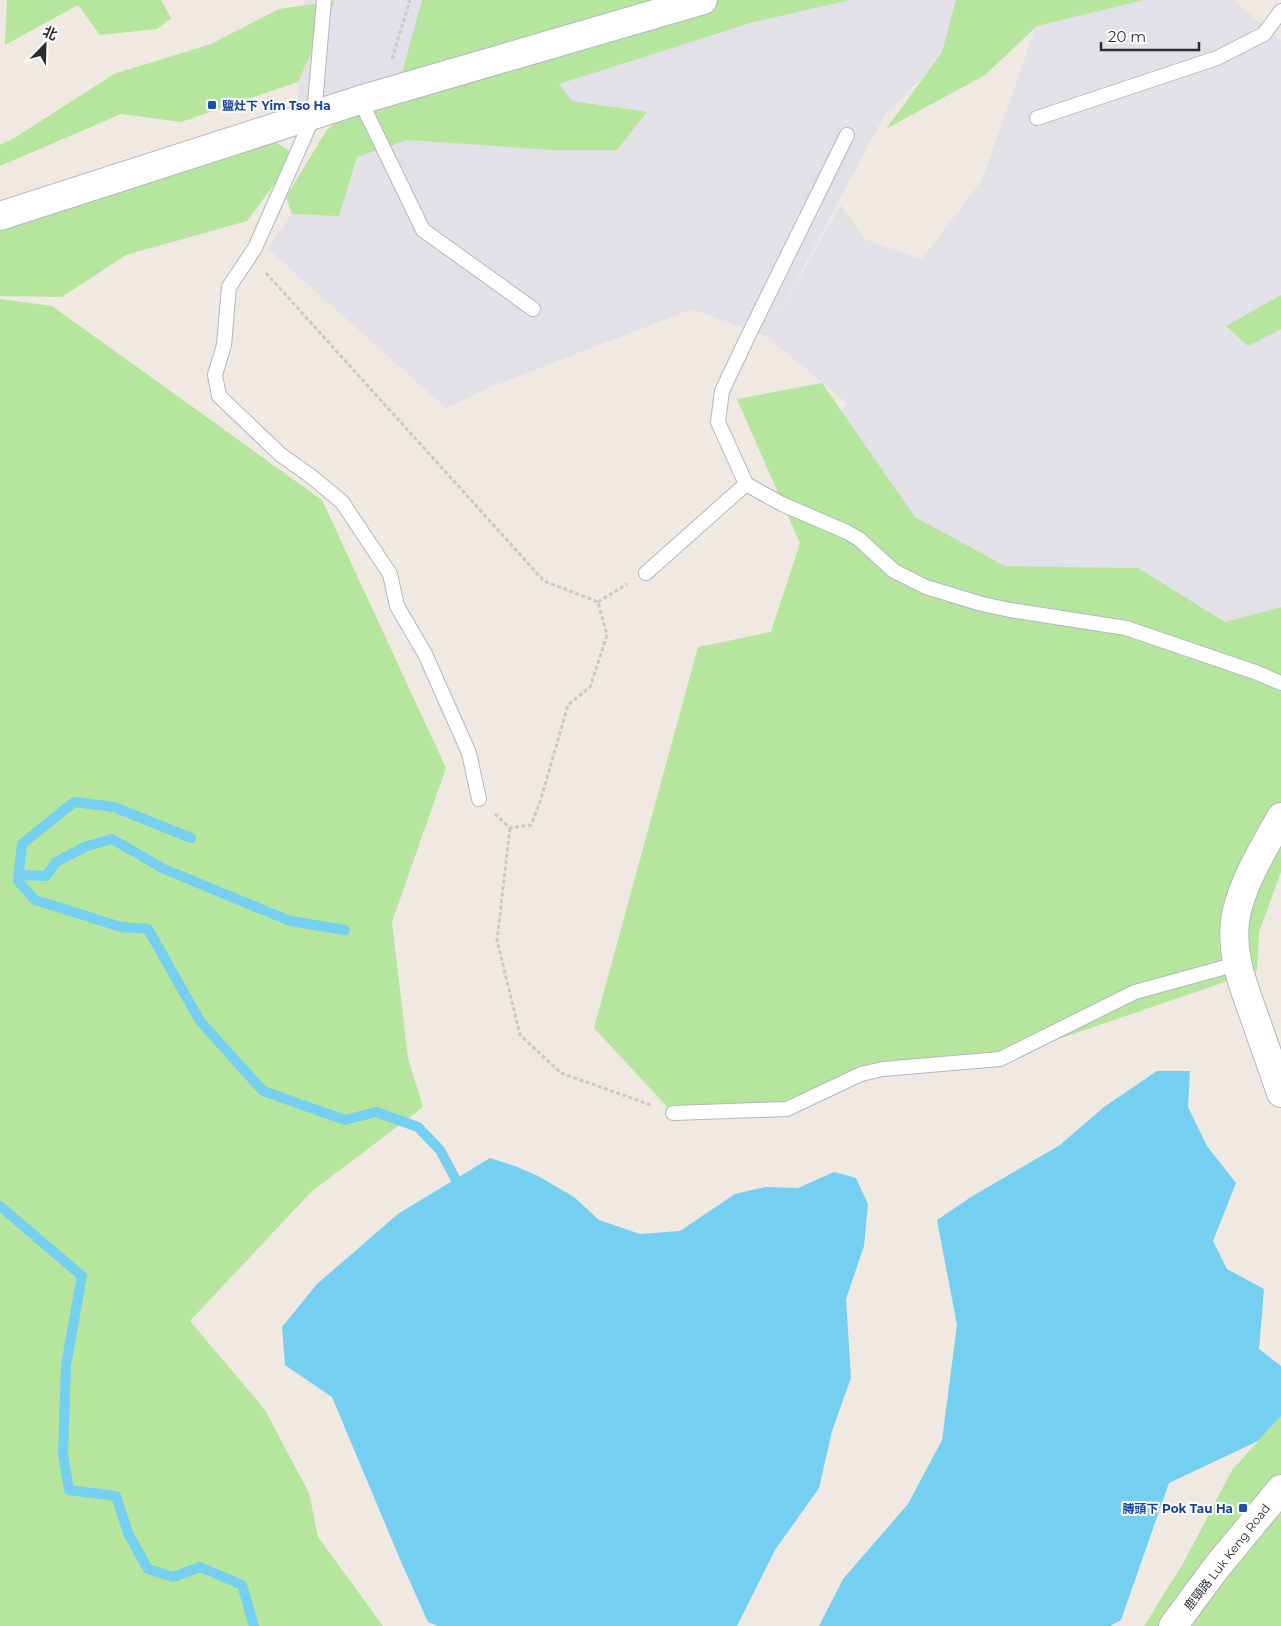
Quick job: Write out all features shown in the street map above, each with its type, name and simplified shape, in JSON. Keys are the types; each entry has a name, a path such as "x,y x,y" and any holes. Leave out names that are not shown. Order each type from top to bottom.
{"main road":[{"path":"0,216 371,97 703,0"},
{"path":"1281,817 1239,902 1235,927 1237,964 1281,1093"},
{"name":"鹿頸路 Luk Keng Road","path":"1173,1626 1216,1568 1281,1489"}],"lane":[{"path":"324,0 314,115 255,248 228,287 224,345 215,376 219,396 281,455 342,502 390,574 396,606 425,654 469,752 479,799"},
{"path":"1037,118 1217,58 1264,34 1281,11"},
{"path":"371,97 423,230 533,309"},
{"path":"847,135 722,391 718,422 746,484 782,504 847,532 859,539 894,571 926,587 967,600 1010,610 1126,628 1236,665 1281,683"},
{"path":"646,573 746,484"},
{"path":"673,1114 787,1109 861,1074 882,1069 1000,1059 1135,992 1237,964"}],"path":[{"path":"371,97 410,0"},
{"path":"255,248 263,269 544,580 598,602"},
{"path":"598,602 646,573"},
{"path":"510,828 531,825 540,802 568,705 590,687 607,635 598,602"},
{"path":"479,799 510,828"},
{"path":"510,828 497,940 520,1035 562,1072 673,1114"}],"shaded area":[{"path":"304,0 437,0 402,73 297,111"},
{"path":"825,0 962,0 939,61 885,114 778,315 841,205 864,239 922,259 982,180 1040,16 1084,0 1233,0 1281,41 1281,607 1225,622 1138,568 1005,566 915,517 794,471 847,403 766,336 692,309 493,386 446,408 268,249 332,155"}],"green space":[{"path":"7,0 161,0 171,18 157,29 100,35 78,5 5,45"},
{"path":"422,0 850,0 754,22 559,84 572,101 647,112 617,150 553,150 407,140 357,157 339,216 292,214 286,197 326,131 402,73"},
{"path":"956,0 1144,0 1037,26 985,75 886,129 942,52"},
{"path":"335,1 298,82 181,122 121,114 0,166 0,145 16,137 114,74 211,44 279,9"},
{"path":"253,128 296,155 247,221 126,255 62,297 0,296 0,204"},
{"path":"1281,295 1281,329 1248,346 1226,326"},
{"path":"0,299 52,306 322,500 446,768 392,922 408,1058 423,1107 311,1192 190,1321 265,1410 309,1493 318,1537 383,1626 0,1626"},
{"path":"822,383 915,517 1005,566 1138,568 1225,622 1281,607 1281,872 1259,932 1257,971 1000,1059 861,1074 770,1110 673,1113 594,1028 698,647 771,632 800,543 737,399"},
{"path":"1281,1416 1281,1626 1144,1626 1184,1562 1232,1470"}],"water":[{"path":"1157,1071 1190,1071 1188,1107 1207,1146 1236,1183 1213,1241 1227,1269 1264,1289 1259,1349 1281,1366 1281,1416 1258,1441 1169,1483 1121,1620 1110,1626 819,1626 843,1579 908,1504 942,1440 957,1325 937,1220 971,1197 1060,1145 1104,1107"},
{"path":"490,1158 538,1176 574,1197 599,1220 640,1234 680,1231 735,1194 765,1187 798,1188 834,1172 856,1178 868,1204 864,1246 846,1299 851,1378 832,1431 819,1488 775,1550 737,1626 438,1626 428,1622 332,1397 285,1365 282,1327 317,1284 398,1214"}],"waterway":[{"path":"191,838 114,807 74,802 22,844 18,881 35,900 121,927 148,929 200,1021 263,1091 345,1120 376,1112 418,1127 440,1150 456,1180"},
{"path":"19,875 46,876 56,862 87,846 112,839 164,869 290,921 345,930"},
{"path":"0,1206 82,1276 66,1365 63,1454 69,1490 116,1496 128,1533 148,1569 173,1577 200,1567 242,1585 254,1626"}],"place":[{"name":"鹽灶下 Yim Tso Ha","path":"212,105"},
{"name":"膊頭下 Pok Tau Ha","path":"1243,1508"}]}
